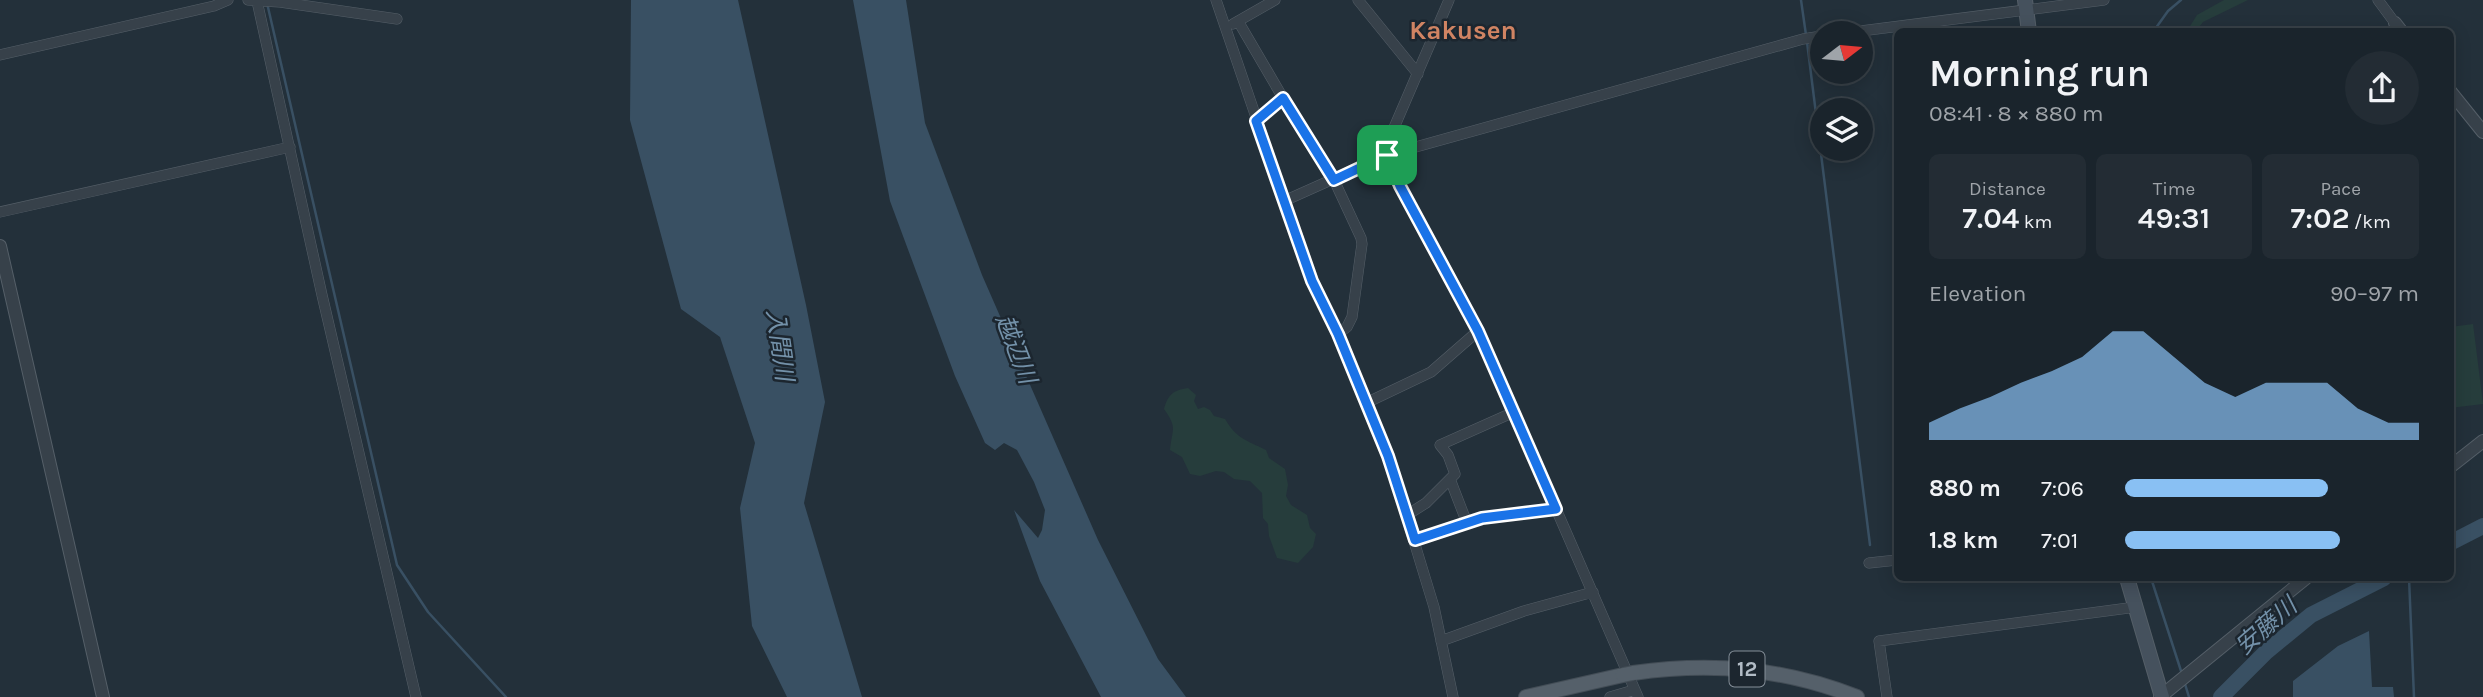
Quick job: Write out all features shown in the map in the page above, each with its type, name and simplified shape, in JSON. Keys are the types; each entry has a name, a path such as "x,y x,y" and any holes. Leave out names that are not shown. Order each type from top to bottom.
{"main road":[{"path":"2025,5 2028,28"},
{"path":"2128,581 2164,694"},
{"name":"12","path":"1526,697 1628,674 1695,667 1780,673 1857,697"}],"street":[{"path":"0,55 215,6 228,0"},
{"path":"248,0 293,3 397,19"},
{"path":"1216,0 1312,281 1338,334 1388,456 1434,607 1453,697"},
{"path":"1226,29 1275,0"},
{"path":"1358,0 1418,74"},
{"path":"1449,0 1387,144 1387,155 1400,186 1478,331 1636,693 1610,697"},
{"path":"1873,29 2025,5 2104,0"},
{"path":"2378,0 2399,27"},
{"path":"257,1 416,697"},
{"path":"1238,22 1334,180 1362,244 1352,317 1347,327 1338,334"},
{"path":"1284,201 1387,155 1810,38"},
{"path":"2454,96 2483,132"},
{"path":"1256,121 1283,98"},
{"path":"0,212 290,147"},
{"path":"0,246 103,697"},
{"path":"1366,403 1431,372 1478,331"},
{"path":"1407,515 1426,503 1455,474 1448,455 1440,445 1514,412"},
{"path":"2454,464 2483,441"},
{"path":"1450,479 1467,523"},
{"path":"1415,540 1482,518 1556,509"},
{"path":"1869,563 1894,560"},
{"path":"2164,694 2302,581"},
{"path":"1441,641 1524,611 1593,592"},
{"path":"1886,697 1879,642 2136,607"}],"green space":[{"path":"2224,0 2248,0 2203,22 2198,28 2189,28 2197,15"},
{"path":"2473,324 2483,404 2454,408 2454,326"},
{"path":"1188,388 1196,395 1194,401 1198,409 1204,407 1214,416 1225,419 1238,435 1266,450 1269,458 1285,469 1288,485 1286,496 1291,505 1307,515 1310,528 1316,534 1313,547 1298,563 1277,558 1269,536 1268,524 1263,518 1262,493 1250,481 1234,479 1224,472 1216,471 1200,476 1190,474 1182,457 1170,450 1173,425 1164,409 1172,394"}],"water":[{"name":"入間川","path":"631,0 738,0 825,402 804,503 862,697 787,697 752,626 740,508 755,443 720,337 681,309 630,120"},
{"path":"853,0 906,0 925,123 982,275 1098,540 1158,659 1186,697 1101,697 1040,581 1014,510 1038,538 1045,510 1017,450 1004,443 995,450 985,443 955,376 890,201"},
{"path":"2369,631 2372,687 2393,687 2394,697 2293,697 2293,681 2338,646"}],"waterway":[{"path":"1801,0 1806,35"},
{"path":"2156,28 2168,11 2181,0"},
{"path":"267,3 397,565 428,612 506,697"},
{"path":"1807,42 1870,545"},
{"name":"安藤川","path":"2454,541 2483,526"},
{"path":"2152,581 2182,674"},
{"name":"安藤川","path":"2221,697 2266,652 2311,615 2378,581"},
{"path":"2409,581 2414,697"},
{"path":"2185,684 2189,697"}],"district":[{"name":"Kakusen","path":"1463,30"}],"route":[{"path":"1283,98 1334,180 1387,155 1400,186 1478,331 1556,509 1482,518 1415,540 1388,456 1338,334 1312,281 1256,121 1283,98"}],"water label":[{"name":"越辺川","path":"1016,349"}]}
